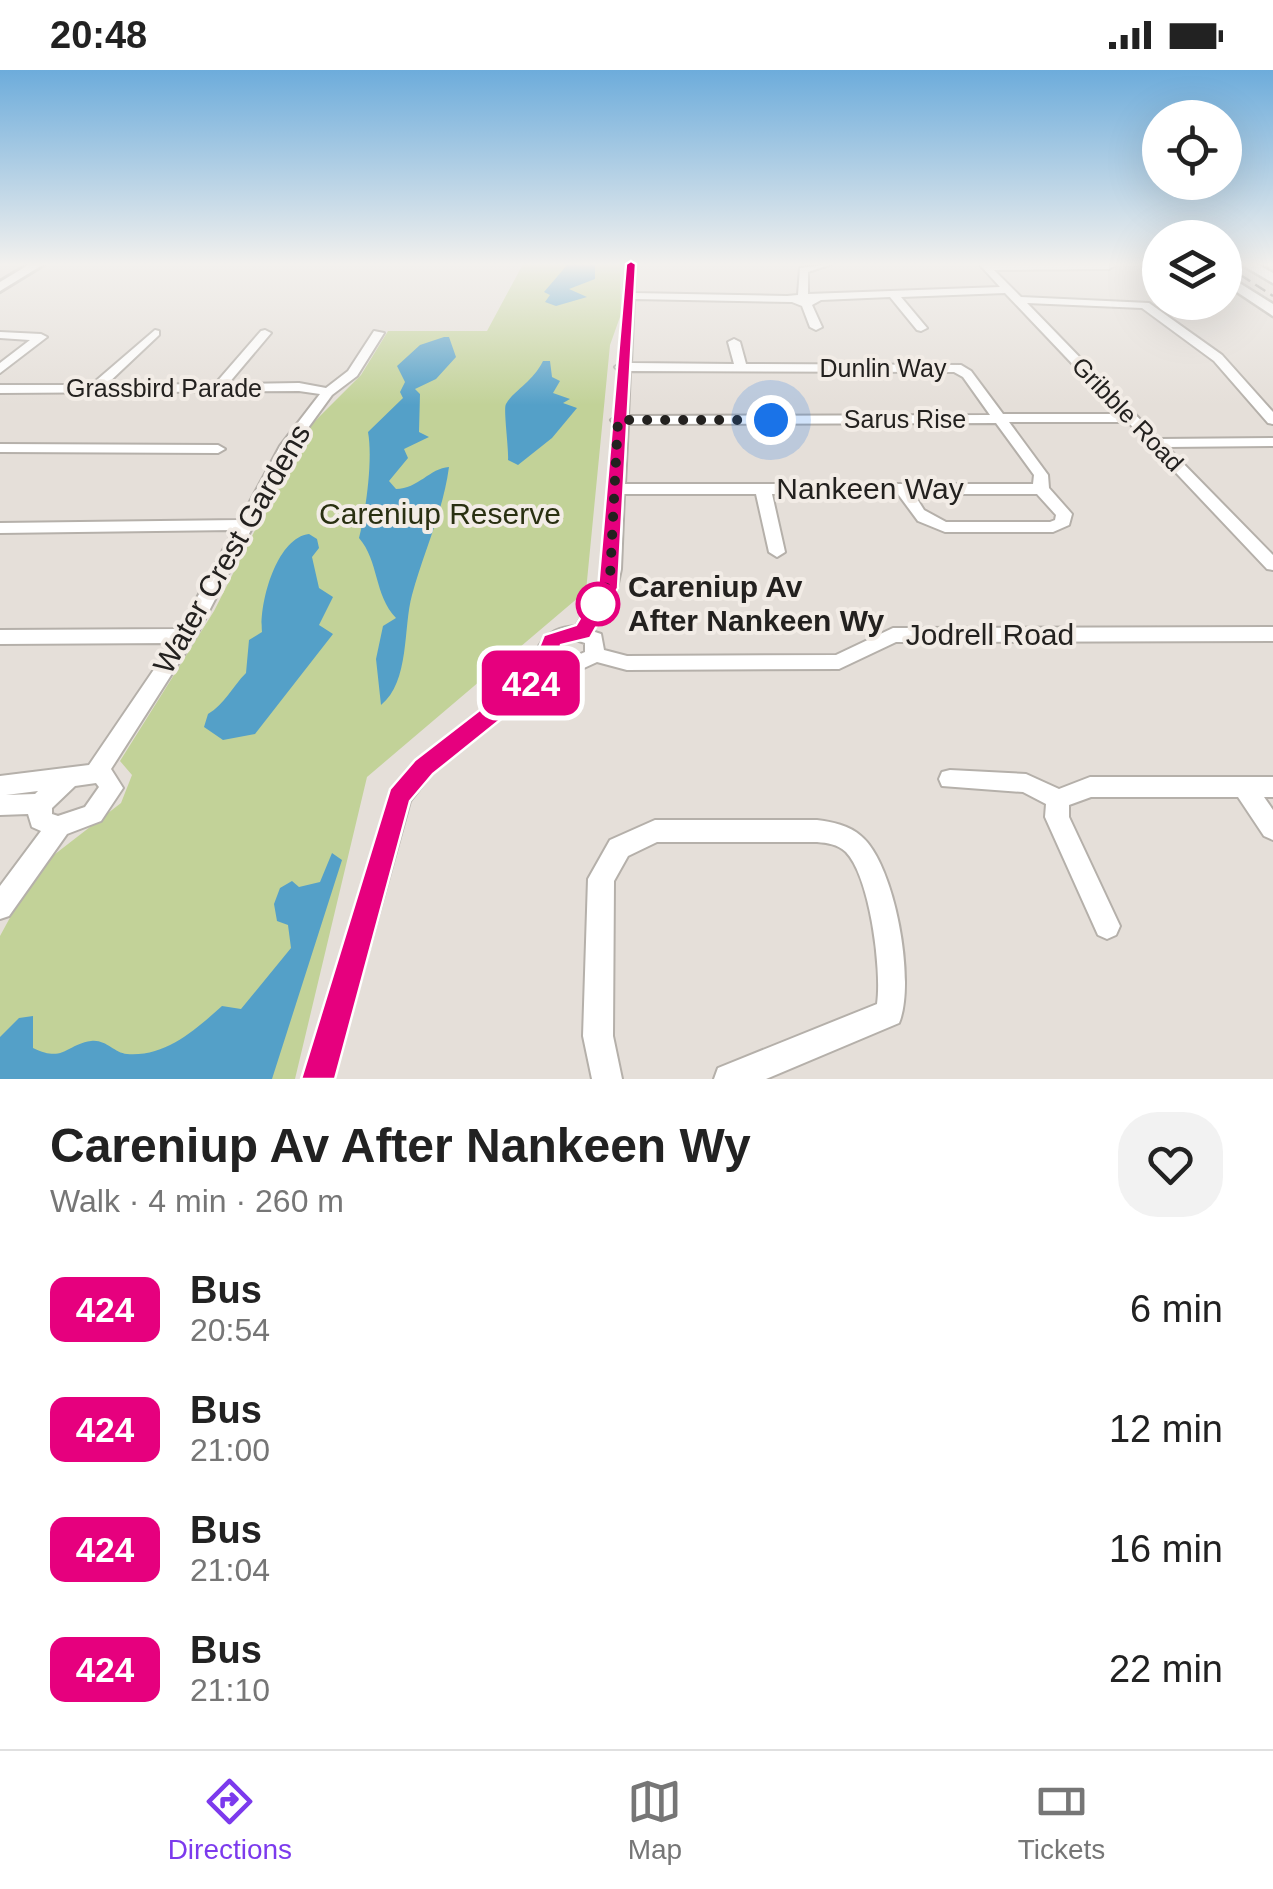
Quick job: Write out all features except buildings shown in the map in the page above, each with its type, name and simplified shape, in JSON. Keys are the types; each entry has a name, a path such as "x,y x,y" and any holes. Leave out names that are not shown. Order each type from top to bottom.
{"street":[{"path":"582,633 610,578 621,367 629,311"},
{"path":"812,311 816,327"},
{"path":"906,311 920,328"},
{"name":"Gribble Road","path":"1029,311 1273,565"},
{"path":"1155,311 1218,358 1273,420"},
{"path":"94,388 155,333"},
{"path":"219,387 265,333"},
{"name":"Water Crest Gardens","path":"96,774 186,636 287,446 328,392 353,373 378,333"},
{"path":"0,335 42,337 0,368"},
{"path":"734,342 741,367"},
{"name":"Dunlin Way","path":"621,367 957,368 967,374 1000,418"},
{"name":"Grassbird Parade","path":"0,389 299,387 328,392"},
{"path":"903,488 917,515 928,523 945,527 1053,527 1062,522 1064,514 1041,489 1041,475 1000,418"},
{"name":"Sarus Rise","path":"618,420 1132,418"},
{"path":"1156,443 1273,442"},
{"path":"0,448 218,448"},
{"name":"Nankeen Way","path":"615,489 1041,489"},
{"path":"762,489 777,552"},
{"path":"0,528 246,525"},
{"path":"566,633 582,633 596,644 595,655 574,666 557,662 548,652 552,640 566,633"},
{"name":"Jodrell Road","path":"595,655 627,664 840,662 893,635 1273,634"},
{"path":"0,637 186,636"},
{"path":"318,1079 399,797 424,767 557,662"},
{"path":"0,786 96,774 109,781 102,806 82,821 58,827 40,820 40,804"},
{"path":"0,804 40,804 69,778"},
{"path":"950,779 1026,783 1058,799 1090,787 1273,787"},
{"path":"1244,787 1273,829"},
{"path":"1058,799 1057,817 1107,926"},
{"path":"0,907 58,827"},
{"path":"607,1079 598,1036 601,879 620,848 655,830 817,830 843,836 858,848 868,868 885,934 894,992 889,1013 729,1079"}],"green space":[{"name":"Careniup Reserve","path":"498,311 621,311 610,345 586,591 367,777 295,1079 0,1079 0,936 37,868 121,803 132,775 120,761 214,611 306,430 361,375 388,331 487,331"}],"water":[{"path":"449,337 456,357 436,379 415,389 420,394 419,432 429,437 404,449 408,458 389,481 396,489 404,488 449,467 438,516 412,595 397,683 381,705 376,659 383,626 396,618 359,538 368,485 368,432 403,398 400,392 405,382 397,366 420,345"},
{"path":"543,361 550,361 552,377 560,381 553,393 570,399 563,403 577,408 552,438 518,465 508,460 506,404"},
{"path":"309,534 317,539 319,548 312,557 319,588 333,597 319,625 333,634 255,734 223,740 204,727 208,714 246,673 249,640 262,632 263,605 279,559 297,538"},
{"path":"332,853 342,860 272,1079 0,1079 0,1037 19,1018 33,1016 33,1048 43,1052 58,1053 96,1041 122,1053 141,1054 179,1040 222,1006 241,1009 291,948 288,925 277,921 274,904 280,888 292,881 299,887 320,882"}],"bus line":[{"name":"424","path":"318,1079 399,797 424,767 557,662 548,652 552,640 566,633 582,633 608,588 622,357 630,311"}],"place":[{"name":"Careniup Av After Nankeen Wy","path":"598,604"}],"route":[{"path":"598,604 610,578 618,420 771,420"}]}
